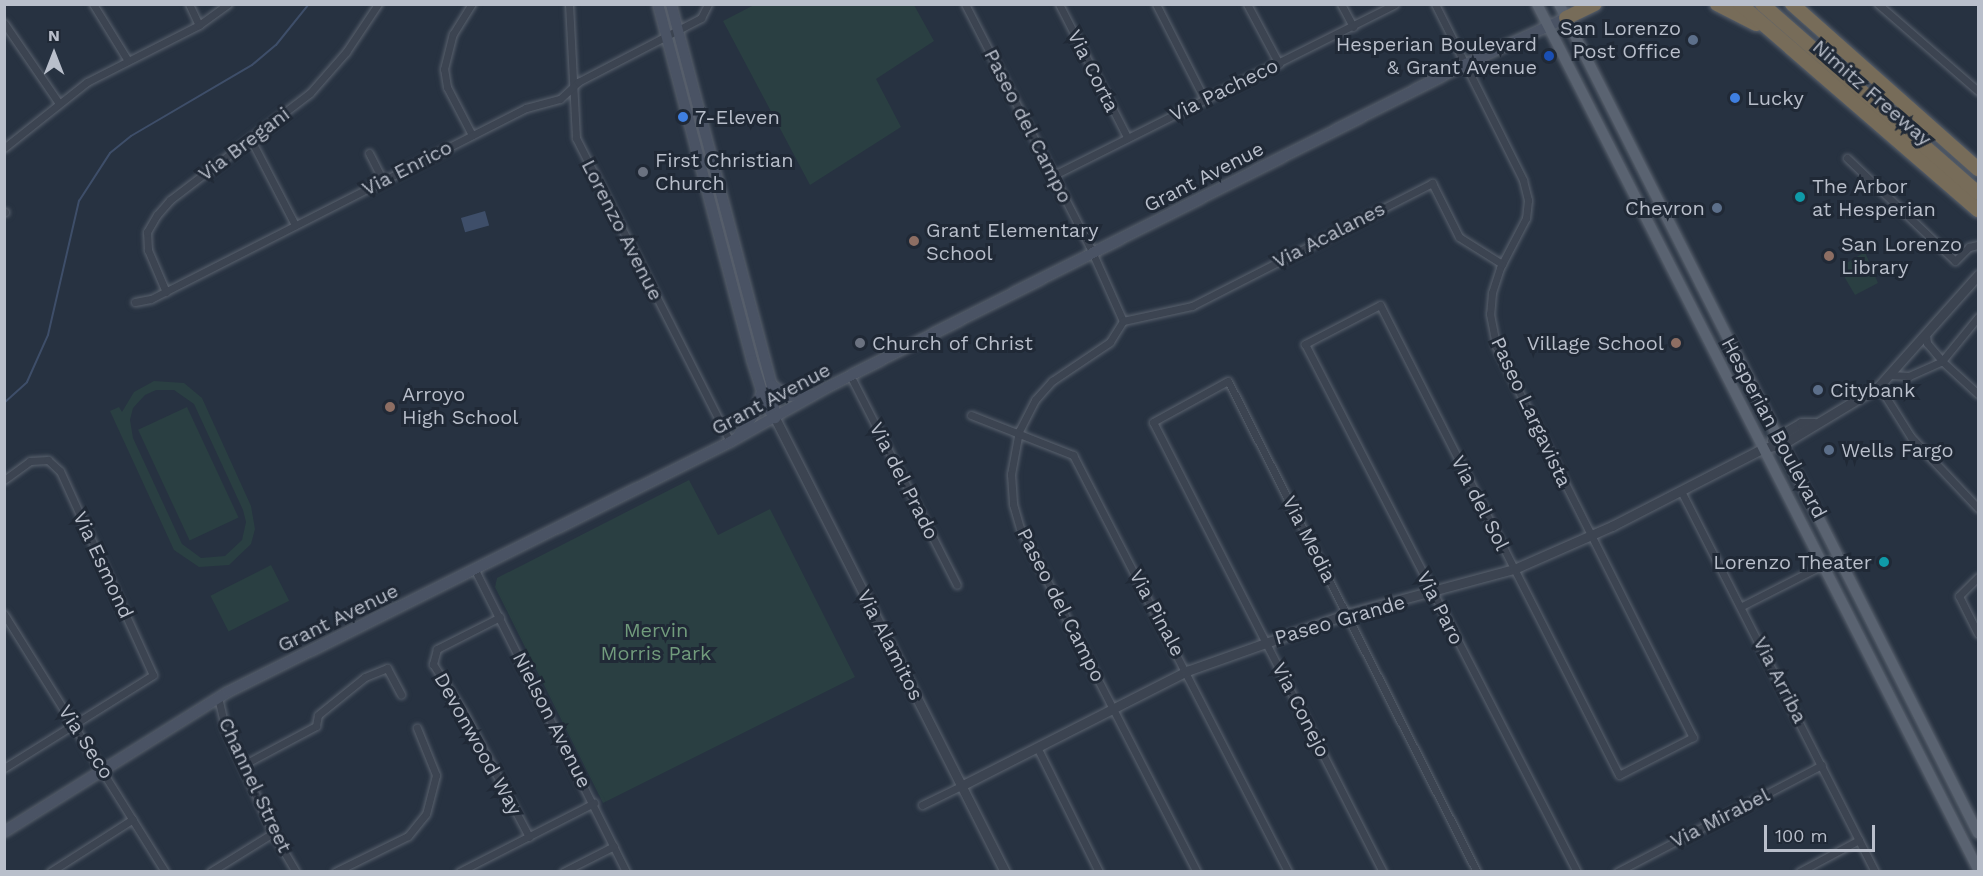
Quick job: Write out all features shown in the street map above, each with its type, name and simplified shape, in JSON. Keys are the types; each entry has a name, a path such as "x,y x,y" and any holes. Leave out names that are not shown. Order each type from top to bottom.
{"highway":[{"path":"1566,18 1595,4"},
{"path":"1717,4 1769,30"},
{"name":"Nimitz Freeway","path":"1740,4 1978,210"},
{"path":"1762,4 1978,193"},
{"name":"Nimitz Freeway","path":"1792,4 1978,169"}],"main road":[{"path":"658,4 672,33 776,418"},
{"path":"671,4 672,33"},
{"name":"Hesperian Boulevard","path":"1537,4 1825,564 1978,869"},
{"name":"Hesperian Boulevard","path":"1559,4 1978,833"},
{"name":"Grant Avenue","path":"4,832 218,697 733,441 815,395 1466,64 1566,18"},
{"path":"767,387 787,396 815,395"},
{"path":"733,441 758,410 767,387"}],"street":[{"path":"93,4 127,59"},
{"path":"189,4 200,25"},
{"path":"4,148 58,102 127,59 200,25 228,4"},
{"name":"Via Bregani","path":"166,292 148,250 147,232 170,200 310,93 346,52 378,4"},
{"path":"472,4 453,34 444,69 447,87 472,135"},
{"name":"Lorenzo Avenue","path":"569,4 571,90 576,138 733,441"},
{"name":"Via Enrico","path":"135,302 166,292 526,108 560,99 578,82 701,18 708,4"},
{"name":"Paseo del Campo","path":"965,4 1094,254 1123,321 1102,348 1052,381 1035,400 1019,430 1011,474 1013,504 1020,528 1197,872"},
{"name":"Via Corta","path":"1059,4 1127,137"},
{"path":"1156,4 1205,100"},
{"path":"1247,4 1279,64"},
{"path":"1341,4 1353,27"},
{"name":"Via Pacheco","path":"1054,175 1395,4"},
{"name":"Paseo Largavista","path":"1435,4 1523,180 1528,200 1523,226 1502,264 1491,293 1493,335 1590,536 1693,737 1619,775"},
{"path":"1878,4 1977,88"},
{"path":"4,22 58,102"},
{"path":"251,140 295,225"},
{"path":"369,153 383,181"},
{"path":"1847,158 1954,261 1969,247 1978,245"},
{"name":"Via Acalanes","path":"1123,321 1164,315 1192,306 1432,183 1459,237 1502,264"},
{"name":"Paseo Grande","path":"922,805 1187,671 1347,614 1432,593 1514,569 1590,536 1780,439 1805,432 1814,423 1879,386 1978,276"},
{"name":"Via del Sol","path":"1305,344 1380,305 1619,775"},
{"path":"1890,375 1909,376 1942,361 1978,317"},
{"path":"1926,335 1927,343 1942,361 1978,394"},
{"name":"Via Paro","path":"1305,344 1577,872"},
{"name":"Via del Prado","path":"851,377 957,585"},
{"name":"Via Media","path":"1152,422 1228,381 1477,872"},
{"path":"1879,386 1911,437 1978,508"},
{"name":"Via Pinale","path":"971,415 1019,430 1073,455 1187,671 1288,872"},
{"name":"Via Alamitos","path":"776,418 1005,872"},
{"name":"Via Conejo","path":"1152,422 1383,872"},
{"name":"Via Esmond","path":"4,480 30,461 48,460 60,471 153,675 74,724"},
{"name":"Via Arriba","path":"1682,491 1875,872"},
{"path":"1742,606 1840,556"},
{"name":"Nielson Avenue","path":"475,570 594,803 626,872"},
{"path":"1978,577 1959,596 1978,634"},
{"name":"Via Seco","path":"4,614 103,769 165,872"},
{"name":"Devonwood Way","path":"500,617 437,649 433,664 464,713 529,837"},
{"path":"243,765 316,726 318,715 365,678 387,668 401,693"},
{"name":"Channel Street","path":"218,697 222,718 273,832 296,872"},
{"path":"4,768 74,724"},
{"path":"335,872 408,836 426,814 436,775 417,728"},
{"path":"1037,747 1099,872"},
{"name":"Via Mirabel","path":"1617,872 1822,765"},
{"path":"459,872 594,803"},
{"path":"50,872 133,819"},
{"path":"210,872 273,832"},
{"path":"1799,872 1859,840"},
{"path":"563,872 614,846"}],"green space":[{"path":"754,5 914,5 934,41 876,79 901,127 810,185 723,21"},
{"path":"1865,252 1878,283 1855,295 1845,278 1845,264"},
{"path":"154,381 184,383 202,398 251,506 255,529 251,544 229,565 199,567 174,550 110,411 119,407 122,412 134,392","holes":["156,390 174,390 194,404 243,510 246,522 242,540 225,556 201,558 182,544 133,438 130,420 133,408 145,395"]},
{"path":"187,407 239,518 190,540 138,430"},
{"name":"Mervin Morris Park","path":"689,480 718,535 770,509 855,677 603,803 495,587 497,578"},
{"path":"271,565 289,601 229,632 210,596"}],"water":[{"path":"485,211 489,225 465,232 461,218"}],"waterway":[{"path":"4,403 27,382 48,335 79,201 110,153 131,136 252,65 276,45 309,4"}],"place":[{"name":"San Lorenzo Post Office","path":"1693,40"},
{"name":"Hesperian Boulevard & Grant Avenue","path":"1549,56"},
{"name":"Lucky","path":"1735,98"},
{"name":"7-Eleven","path":"683,117"},
{"name":"First Christian Church","path":"643,172"},
{"name":"The Arbor at Hesperian","path":"1800,197"},
{"name":"Chevron","path":"1717,208"},
{"name":"Grant Elementary School","path":"914,241"},
{"name":"San Lorenzo Library","path":"1829,256"},
{"name":"Church of Christ","path":"860,343"},
{"name":"Village School","path":"1676,343"},
{"name":"Citybank","path":"1818,390"},
{"name":"Arroyo High School","path":"390,407"},
{"name":"Wells Fargo","path":"1829,450"},
{"name":"Lorenzo Theater","path":"1884,562"}]}
